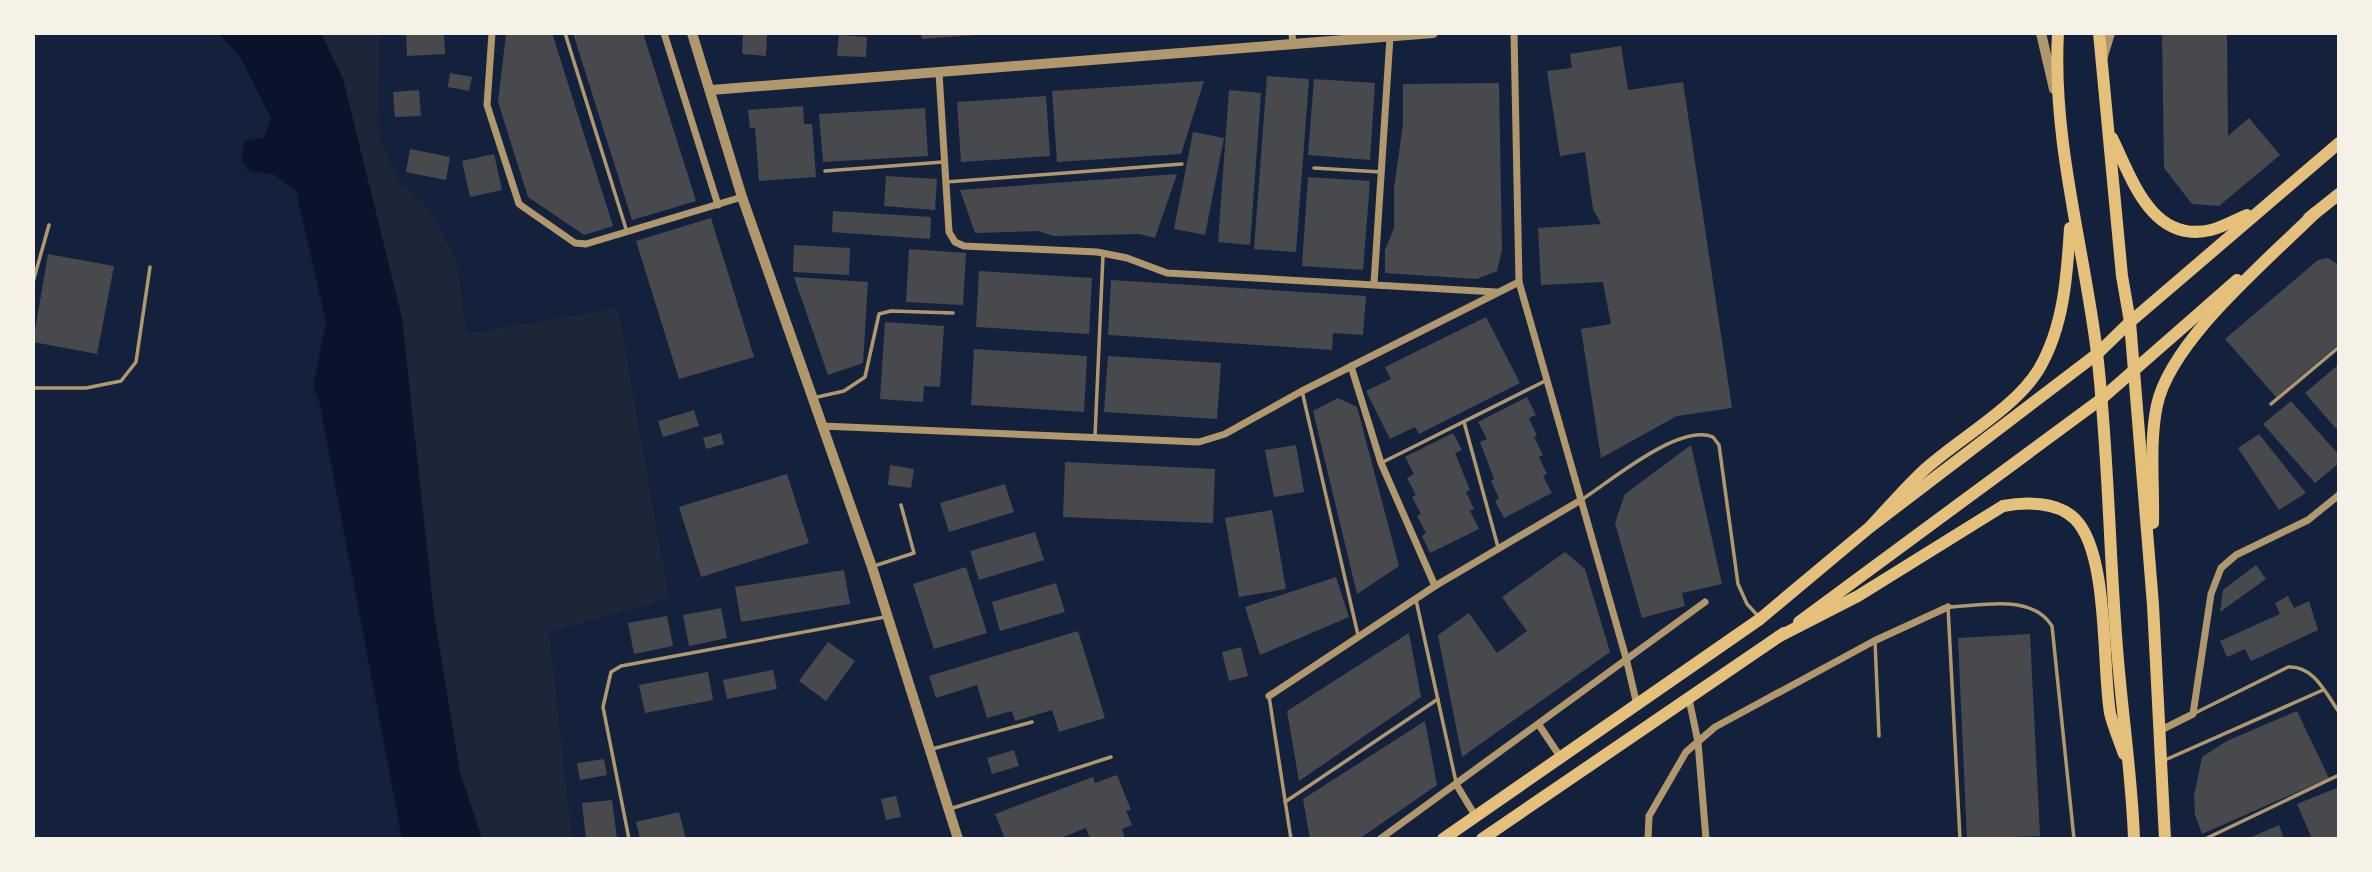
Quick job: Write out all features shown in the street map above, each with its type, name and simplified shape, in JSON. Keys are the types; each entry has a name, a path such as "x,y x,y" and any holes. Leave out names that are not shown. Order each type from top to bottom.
{"main road":[{"path":"2058,33 2059,106 2071,205 2097,354 2118,661 2132,777 2134,839"},
{"path":"2099,33 2130,322 2153,605 2165,839"},
{"path":"2108,132 2153,215 2168,227 2189,231 2210,230 2256,212"},
{"path":"1443,839 1760,619 1870,527 2097,354 2256,212 2339,143"},
{"path":"1482,839 1778,637 2100,400 2339,194"},
{"path":"1870,527 1922,472 2014,396 2038,371 2055,333 2064,298 2071,205"},
{"path":"2153,605 2154,430 2163,383 2171,366 2196,333 2315,213"},
{"path":"1778,637 1858,596 2003,506 2030,503 2056,508 2073,516 2088,536 2098,582 2110,714 2132,777"}],"street":[{"path":"492,33 487,105 519,204 575,243 586,244 742,197"},
{"path":"664,33 718,205"},
{"path":"692,33 742,197 872,567 958,839"},
{"path":"1292,33 1293,45"},
{"path":"710,90 1433,33"},
{"path":"1514,33 1519,282 1637,705"},
{"path":"2101,63 2110,33"},
{"path":"2040,36 2059,106"},
{"path":"1374,284 1390,37"},
{"path":"939,73 949,232 955,242 964,246 1103,253 1127,258 1167,273 1498,293"},
{"path":"822,426 1199,442 1225,433 1302,391 1519,282"},
{"path":"1351,366 1381,463 1435,586"},
{"path":"2161,730 2193,714 2211,594 2221,568 2236,555 2308,520 2339,495"},
{"path":"1269,696 1435,586 1581,500"},
{"path":"1380,839 1704,602"},
{"path":"1648,839 1649,816 1686,752 1715,727 1874,640 1948,607"},
{"path":"1689,699 1698,742 1706,839"},
{"path":"1539,725 1562,758"},
{"path":"1456,784 1476,818"}],"lane":[{"path":"565,33 627,232"},
{"path":"825,171 945,162"},
{"path":"946,182 1182,164"},
{"path":"1314,168 1381,172"},
{"path":"33,282 49,226"},
{"path":"1095,438 1103,253"},
{"path":"33,388 86,388 121,381 136,362 150,267"},
{"path":"812,398 844,391 865,377 879,314 891,311 953,313"},
{"path":"2271,404 2297,385 2339,347"},
{"path":"1381,463 1547,380"},
{"path":"1302,391 1359,637"},
{"path":"1464,422 1498,547"},
{"path":"1581,500 1670,443 1692,434 1713,437 1719,445 1738,584 1747,604 1760,619"},
{"path":"872,567 914,553 901,505"},
{"path":"1416,600 1456,784"},
{"path":"1960,839 1948,607 2029,607 2045,615 2052,626 2074,838 2065,839"},
{"path":"629,839 603,707 611,672 621,666 887,617"},
{"path":"1874,640 1879,736"},
{"path":"2193,714 2288,667 2300,666 2312,674 2339,712"},
{"path":"2162,762 2323,690"},
{"path":"1269,696 1291,839"},
{"path":"1285,802 1438,699"},
{"path":"929,750 1032,722"},
{"path":"948,809 1111,757"},
{"path":"2205,839 2339,775"}],"shaded area":[{"path":"218,33 321,33 343,79 402,318 434,614 460,772 482,839 402,839 319,400 313,387 326,322 296,191 273,174 249,171 241,160 245,141 264,137 271,119 240,57"},
{"path":"321,33 380,33 377,130 398,182 424,202 456,258 467,334 618,308 669,599 549,632 572,839 482,839 460,772 434,614 402,318 343,79"}],"building":[{"path":"406,33 444,33 445,54 407,56"},
{"path":"552,33 613,226 584,235 528,197 498,102 506,34"},
{"path":"573,33 643,33 696,201 632,220"},
{"path":"743,33 767,33 766,56 742,54"},
{"path":"921,33 975,33 975,35 922,39"},
{"path":"2162,33 2227,33 2228,136 2249,118 2280,155 2219,206 2192,204 2164,168"},
{"path":"839,35 867,37 866,57 837,56"},
{"path":"1621,46 1628,90 1683,82 1732,408 1677,416 1601,458 1581,329 1611,324 1603,282 1541,285 1538,228 1601,224 1593,209 1585,152 1560,156 1547,71 1572,68 1570,54"},
{"path":"450,73 472,77 469,91 448,87"},
{"path":"1267,76 1309,79 1296,252 1254,249"},
{"path":"1314,79 1375,83 1370,160 1308,155"},
{"path":"1204,81 1181,154 1057,162 1052,91"},
{"path":"1499,83 1502,250 1497,271 1477,279 1385,273 1385,250 1394,228 1394,188 1403,124 1403,84"},
{"path":"419,90 421,116 395,117 393,92"},
{"path":"1229,90 1261,93 1250,245 1218,242"},
{"path":"1046,96 1050,156 961,162 957,102"},
{"path":"803,106 804,124 812,124 816,177 759,181 755,128 750,128 748,110"},
{"path":"925,108 928,156 823,162 819,114"},
{"path":"1193,132 1224,138 1205,235 1174,229"},
{"path":"410,149 450,157 446,180 406,172"},
{"path":"494,154 502,190 470,197 462,161"},
{"path":"1177,174 1155,238 1139,234 1054,236 1038,231 975,233 960,190"},
{"path":"886,176 937,179 935,210 884,206"},
{"path":"1308,177 1370,181 1363,270 1302,266"},
{"path":"833,211 931,217 930,239 832,232"},
{"path":"711,218 754,357 679,379 636,241"},
{"path":"794,245 850,248 849,275 793,272"},
{"path":"909,249 966,253 963,305 906,302"},
{"path":"48,254 114,266 97,354 33,342"},
{"path":"2328,258 2339,265 2339,344 2276,397 2225,339 2318,260"},
{"path":"979,271 1092,278 1089,334 976,327"},
{"path":"794,277 868,282 863,363 828,375"},
{"path":"1111,280 1366,296 1363,335 1333,333 1332,350 1108,335"},
{"path":"1486,317 1520,383 1419,434 1415,427 1390,439 1366,391 1391,379 1385,367"},
{"path":"885,322 944,326 940,387 924,386 923,402 880,399"},
{"path":"974,349 1087,356 1084,412 971,405"},
{"path":"1108,356 1221,363 1217,419 1104,412"},
{"path":"2339,364 2339,432 2305,393"},
{"path":"1527,397 1536,415 1529,418 1543,455 1539,457 1547,474 1543,476 1552,493 1504,518 1495,501 1499,498 1491,481 1494,479 1480,442 1487,439 1478,422"},
{"path":"1338,398 1357,407 1399,566 1357,594 1313,411"},
{"path":"2291,401 2339,455 2339,463 2315,483 2263,424"},
{"path":"694,410 699,426 663,437 658,421"},
{"path":"721,433 724,444 706,449 703,438"},
{"path":"1453,433 1462,450 1455,453 1470,490 1466,492 1474,509 1470,511 1479,529 1430,553 1422,536 1426,533 1417,516 1421,514 1412,497 1416,495 1407,478 1414,474 1405,457"},
{"path":"2259,434 2306,493 2279,510 2238,448"},
{"path":"1296,445 1304,492 1274,497 1265,450"},
{"path":"1691,445 1722,584 1682,593 1685,606 1642,618 1615,523 1625,494"},
{"path":"1065,462 1215,469 1213,523 1063,517"},
{"path":"890,465 914,469 911,488 888,485"},
{"path":"787,474 809,543 701,577 679,507"},
{"path":"1005,484 1014,512 949,532 940,503"},
{"path":"1272,510 1286,589 1239,597 1225,518"},
{"path":"1035,532 1044,560 979,580 970,551"},
{"path":"1565,552 1585,569 1610,652 1462,757 1438,635 1469,613 1497,653 1527,631 1502,597"},
{"path":"2256,565 2266,579 2220,612 2223,590"},
{"path":"966,567 987,633 934,649 913,584"},
{"path":"844,570 850,604 741,622 735,587"},
{"path":"1336,577 1349,617 1260,655 1245,607"},
{"path":"1056,583 1065,612 1000,631 992,602"},
{"path":"2288,596 2294,608 2309,601 2318,630 2251,661 2245,649 2227,657 2220,641 2280,614 2275,603"},
{"path":"721,608 727,638 689,646 683,615"},
{"path":"667,616 673,646 634,654 628,623"},
{"path":"1078,631 1105,718 1059,732 1052,710 1015,721 1012,711 987,718 977,685 936,698 929,676"},
{"path":"1409,633 1421,697 1299,781 1287,711"},
{"path":"2030,634 2040,836 1967,839 1958,638"},
{"path":"828,642 855,661 826,701 799,681"},
{"path":"1241,647 1248,676 1229,681 1222,652"},
{"path":"773,670 777,689 727,699 723,680"},
{"path":"708,672 713,700 645,713 639,685"},
{"path":"2297,711 2329,778 2202,834 2195,815 2194,796 2202,757 2227,741"},
{"path":"1425,721 1437,785 1359,839 1310,839 1303,799"},
{"path":"1014,750 1019,766 992,774 987,758"},
{"path":"604,759 607,775 580,780 577,763"},
{"path":"1117,775 1131,810 1126,811 1132,825 1122,829 1125,839 1090,839 1086,828 1058,839 1005,839 995,814 1093,777 1095,783"},
{"path":"2339,787 2339,839 2312,839 2297,804"},
{"path":"896,796 901,817 886,820 881,799"},
{"path":"612,800 617,839 586,839 582,803"},
{"path":"679,812 686,839 640,839 636,822"},
{"path":"2279,825 2284,839 2247,839"}]}
